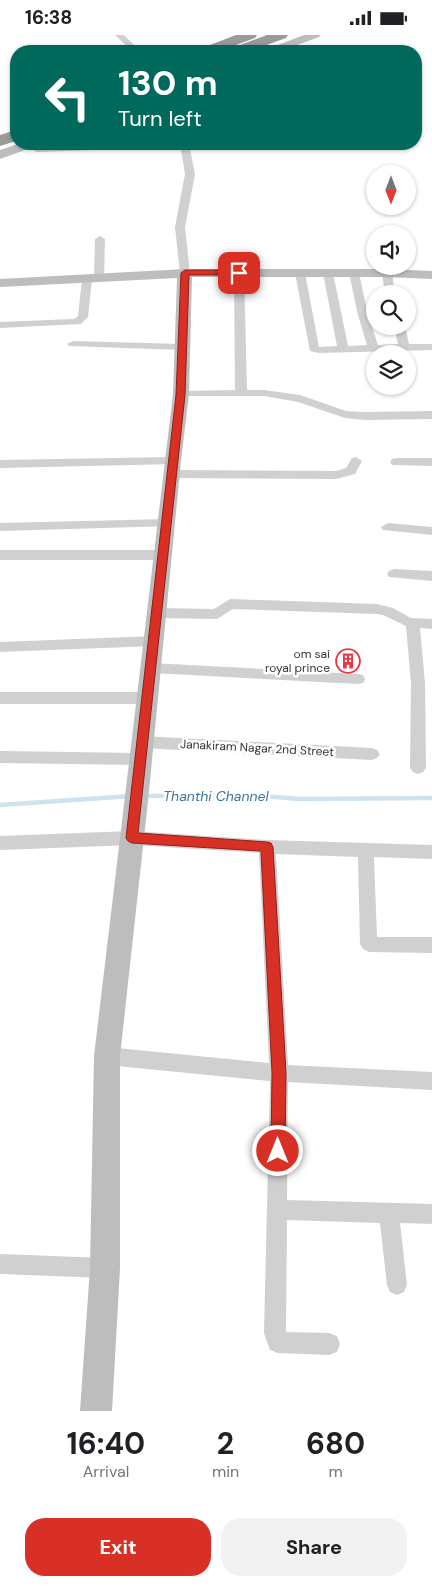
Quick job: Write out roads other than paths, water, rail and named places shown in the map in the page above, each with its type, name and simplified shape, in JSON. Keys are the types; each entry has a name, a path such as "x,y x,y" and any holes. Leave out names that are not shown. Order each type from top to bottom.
{"highway":[{"path":"223,45 250,35"},
{"path":"253,45 281,35"}],"street":[{"path":"120,35 130,45"},
{"path":"288,45 315,35"},
{"path":"0,155 13,150"},
{"path":"96,1411 104,1268 107,1056 138,795 141,751 181,395 185,273 180,227 190,174 185,150"},
{"path":"0,325 77,322 83,317 93,279 100,239"},
{"path":"0,283 185,273 366,273"},
{"path":"239,273 242,393"},
{"path":"300,273 314,349 366,349"},
{"path":"328,273 343,349"},
{"path":"354,273 363,315 373,345"},
{"path":"416,274 432,275"},
{"path":"73,344 182,347"},
{"path":"416,348 432,347"},
{"path":"181,395 264,393 282,395 345,415 432,415"},
{"path":"0,464 172,467 336,475 351,471 356,461"},
{"path":"396,461 432,462"},
{"path":"0,527 167,523"},
{"path":"388,527 432,531"},
{"path":"0,555 163,555"},
{"path":"394,574 432,575"},
{"path":"158,613 217,614 224,611 230,604 378,609 391,611 404,621 432,624"},
{"path":"413,623 418,683 418,768"},
{"path":"0,647 154,641"},
{"path":"151,668 358,679"},
{"path":"0,698 147,698"},
{"name":"Janakiram Nagar 2nd Street","path":"0,757 141,751 372,754"},
{"path":"0,843 132,838 267,847 432,853"},
{"path":"267,847 279,1073 276,1338 282,1343 329,1344"},
{"path":"366,850 370,944 432,945"},
{"path":"107,1056 279,1073 432,1081"},
{"path":"278,1210 432,1213"},
{"path":"389,1213 397,1285"},
{"path":"0,1264 104,1268"}],"waterway":[{"name":"Thanthi Channel","path":"144,796 250,795 300,799 432,798"},
{"name":"Thanthi Channel","path":"0,805 131,796"}],"place":[{"name":"om sai royal prince","path":"348,661"}]}
